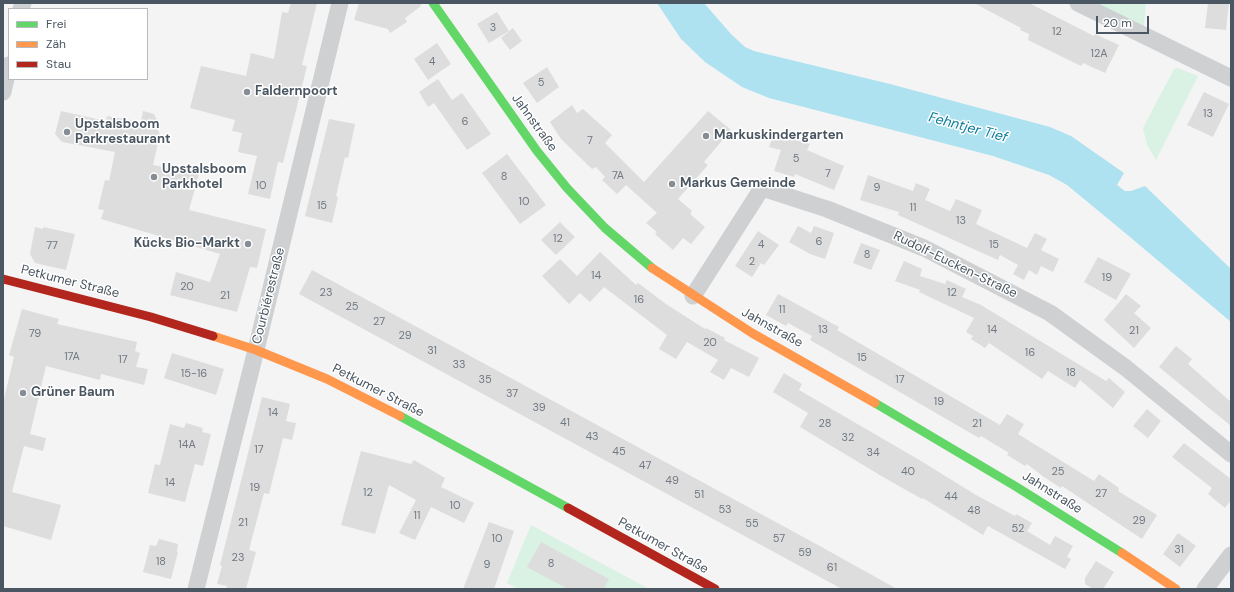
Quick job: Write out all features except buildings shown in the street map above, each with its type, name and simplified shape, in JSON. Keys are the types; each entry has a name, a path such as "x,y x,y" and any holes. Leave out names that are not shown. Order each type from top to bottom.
{"street":[{"name":"Courbiérestraße","path":"196,589 256,350 340,3"},
{"name":"Jahnstraße","path":"434,3 532,145 567,188 605,228 652,268 692,296 1015,486 1129,557 1176,589"},
{"path":"1078,3 1231,78"},
{"path":"3,92 8,70"},
{"name":"Rudolf-Eucken-Straße","path":"692,296 762,188 827,209 924,248 1050,313 1126,368 1231,454"},
{"name":"Petkumer Straße","path":"3,279 151,317 256,350 327,379 393,412 715,589"},
{"path":"1204,589 1231,555"}],"green space":[{"path":"1078,3 1146,3 1143,36"},
{"path":"1178,68 1198,76 1156,160 1147,145 1143,128 1174,69"},
{"path":"531,525 649,589 519,589 507,583"}],"water":[{"name":"Fehntjer Tief","path":"657,3 704,3 731,34 745,47 754,51 890,84 1050,127 1071,136 1124,173 1117,185 1125,191 1131,191 1145,186 1231,269 1231,322 1067,185 1049,175 993,156 769,98 742,87 705,62 681,39"}],"traffic: fast":[{"path":"433,3 537,151 567,188 605,228 652,268"},
{"path":"875,403 1015,486 1122,553"},
{"path":"400,416 568,508"}],"traffic: slow":[{"path":"652,268 752,333 875,403"},
{"path":"213,336 256,350 327,379 400,416"},
{"path":"1122,553 1176,589"}],"traffic: jam":[{"path":"3,279 151,317 213,336"},
{"path":"568,508 715,589"}],"place":[{"name":"Faldernpoort","path":"247,92"},
{"name":"Upstalsboom Parkrestaurant","path":"67,132"},
{"name":"Markuskindergarten","path":"706,136"},
{"name":"Upstalsboom Parkhotel","path":"154,177"},
{"name":"Markus Gemeinde","path":"672,184"},
{"name":"Kücks Bio-Markt","path":"248,244"},
{"name":"Grüner Baum","path":"23,393"}]}
